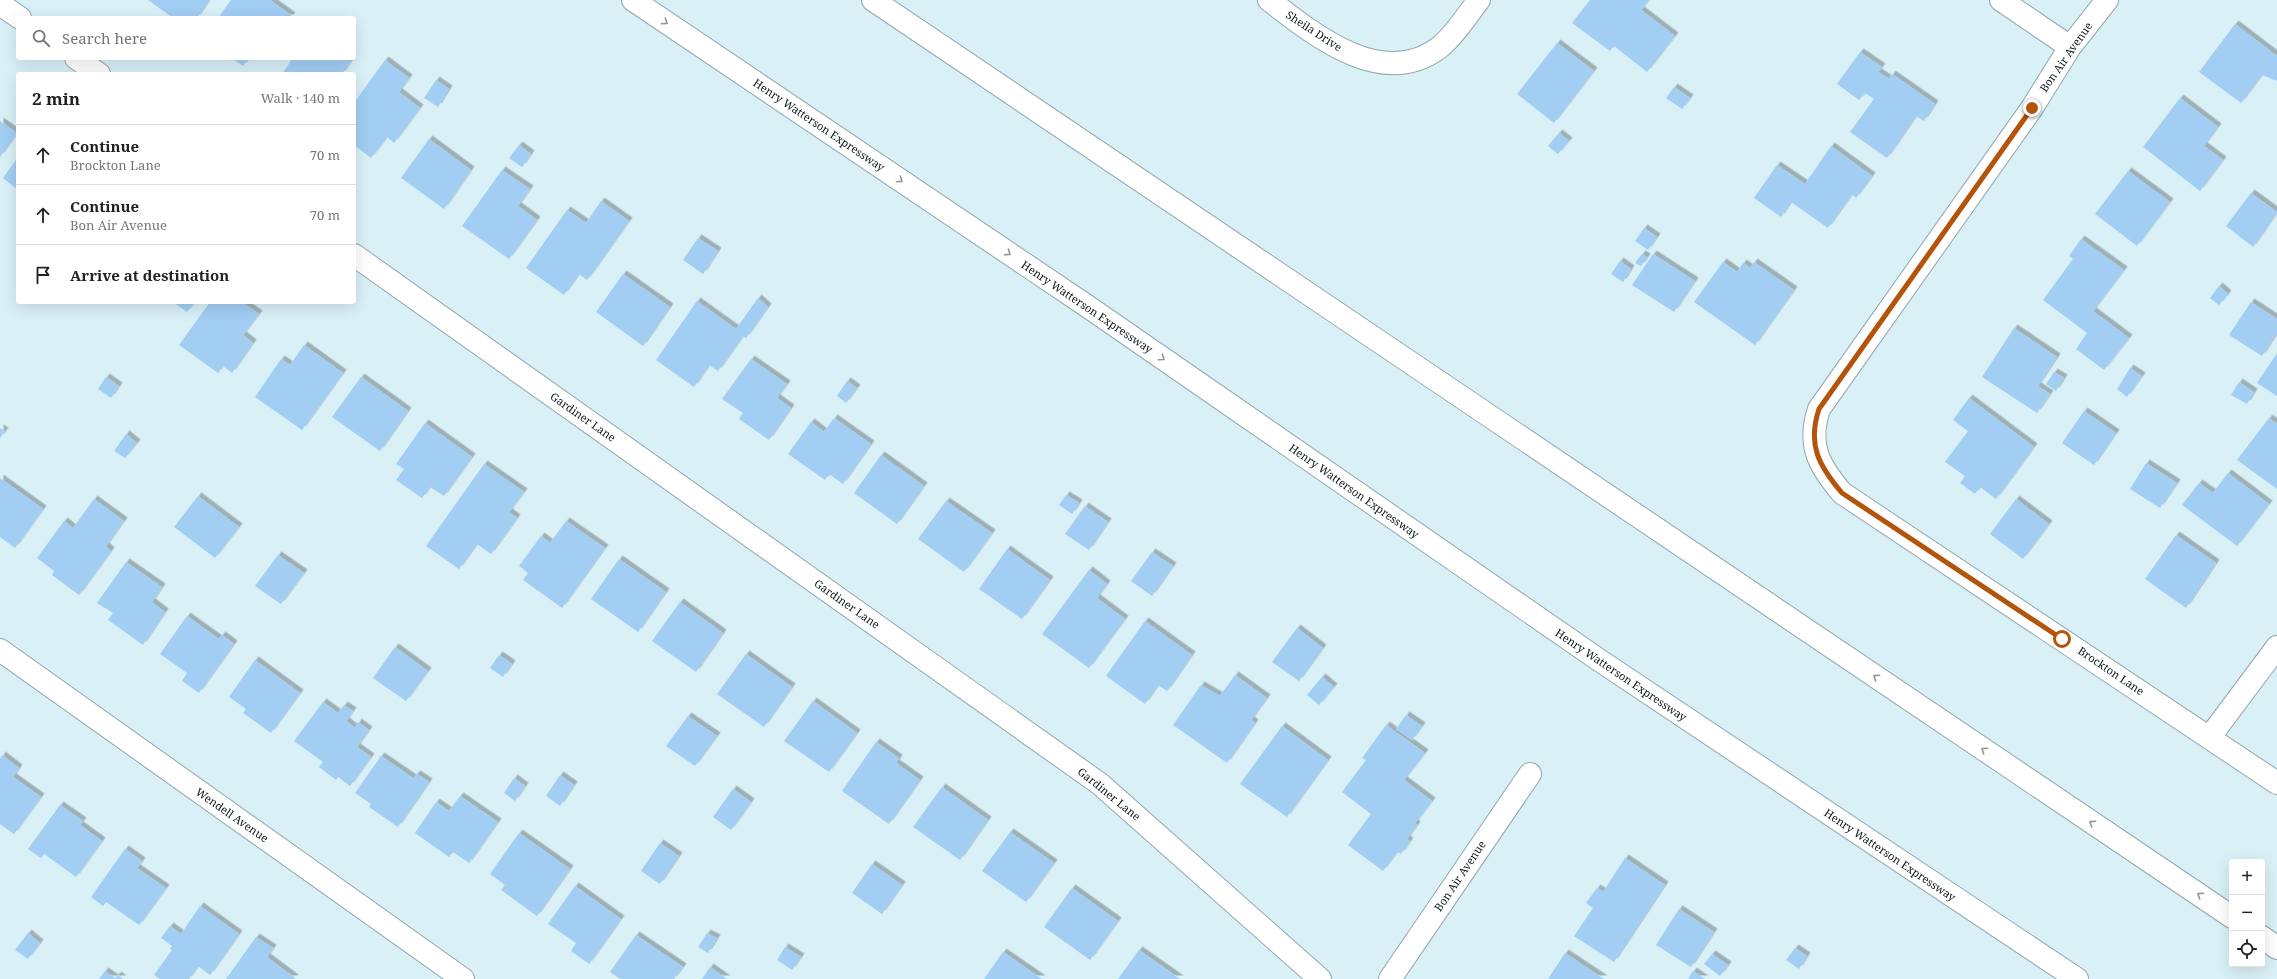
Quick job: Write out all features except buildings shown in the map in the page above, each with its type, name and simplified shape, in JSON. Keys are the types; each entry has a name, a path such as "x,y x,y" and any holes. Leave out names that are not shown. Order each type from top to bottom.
{"main road":[{"name":"Henry Watterson Expressway","path":"633,0 1094,311 1599,660 2077,979"},
{"path":"873,0 2229,915"},
{"name":"Sheila Drive","path":"1269,0 1325,41 1341,50 1366,60 1399,63 1420,59 1441,47 1479,0"},
{"path":"2001,0 2070,47"},
{"name":"Bon Air Avenue","path":"1819,409 2032,108 2070,47 2107,0"},
{"path":"0,4 17,16"},
{"path":"79,60 96,72"},
{"name":"Gardiner Lane","path":"356,256 1100,784 1320,979"},
{"name":"Brockton Lane","path":"1819,409 1813,425 1814,446 1824,472 1842,493 2277,783"},
{"path":"2209,738 2277,646"},
{"name":"Wendell Avenue","path":"0,650 464,979"},
{"name":"Bon Air Avenue","path":"1390,979 1530,774"},
{"path":"2265,939 2277,948"}],"route":[{"path":"2032,108 1819,409 1813,425 1814,446 1824,472 1842,493 2062,639"}]}
